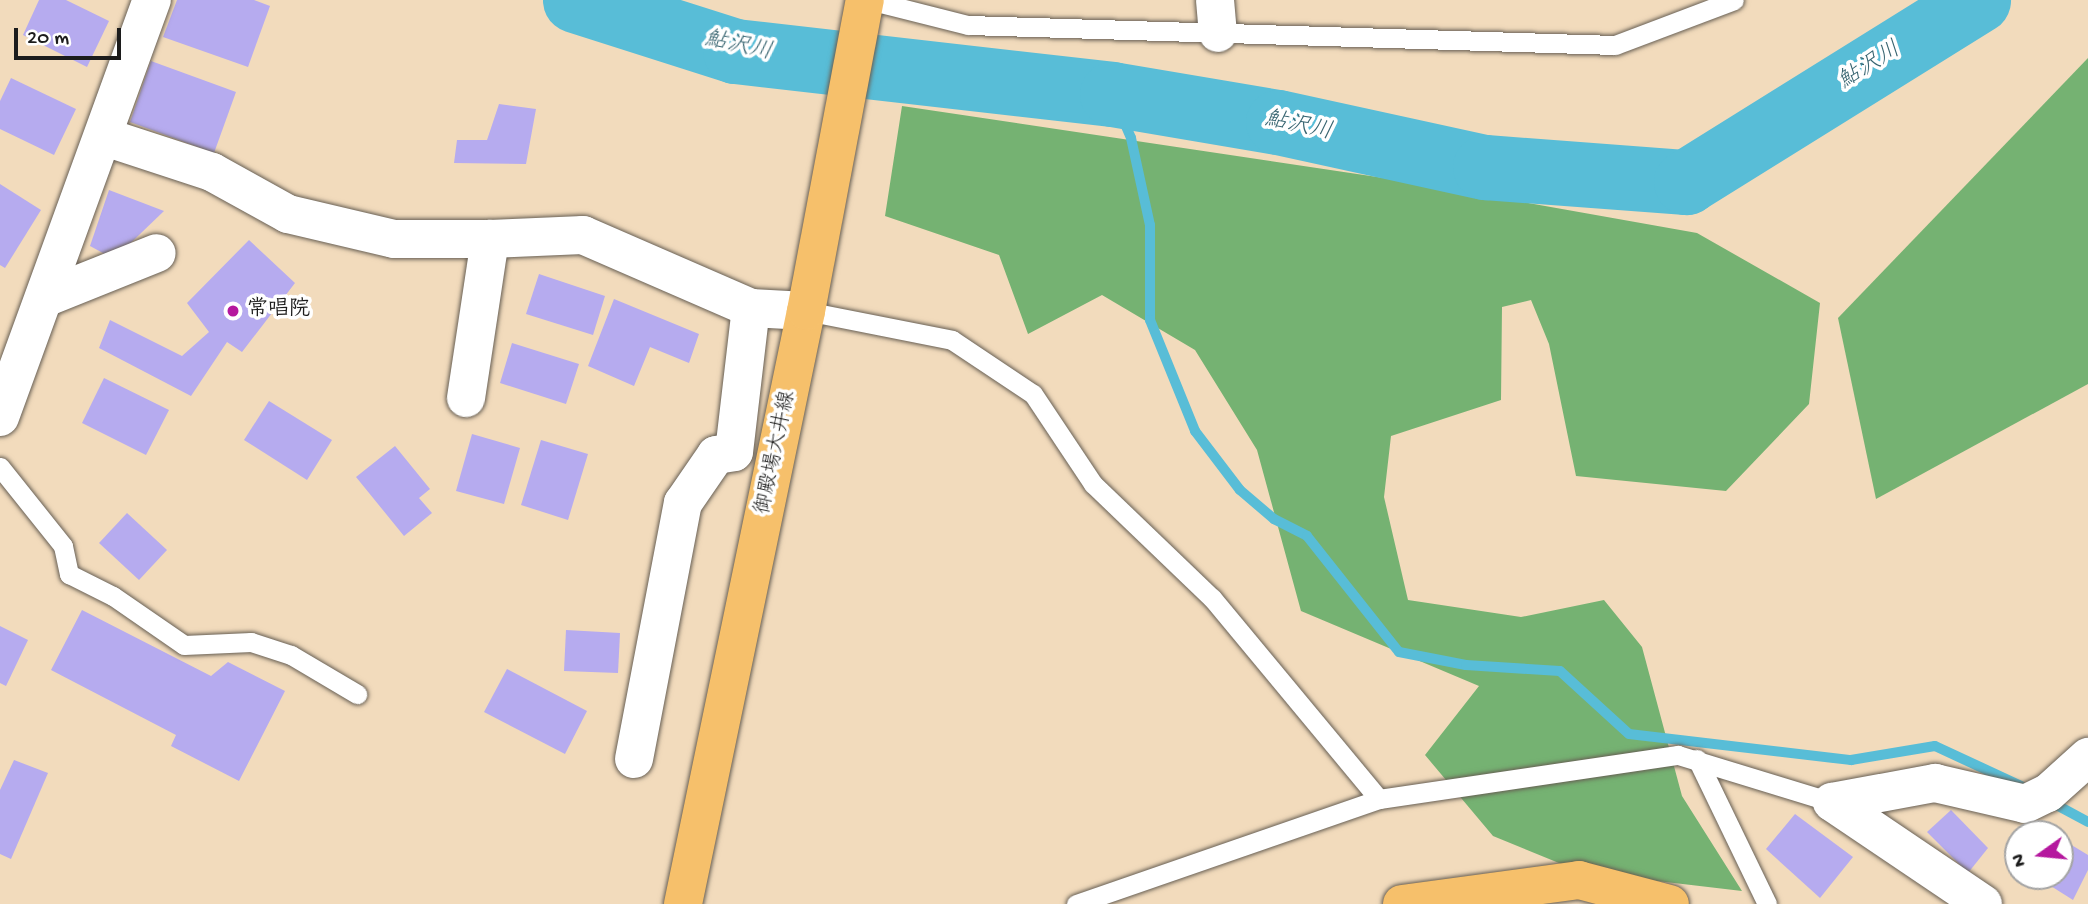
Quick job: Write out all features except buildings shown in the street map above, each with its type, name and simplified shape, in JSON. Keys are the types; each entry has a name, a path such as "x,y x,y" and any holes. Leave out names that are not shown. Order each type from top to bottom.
{"main road":[{"name":"御殿場大井線","path":"683,904 806,311 867,0"},
{"path":"1402,904 1579,880 1670,904"}],"street":[{"path":"0,417 47,297 152,0"},
{"path":"105,137 212,172 288,214 394,239 489,240 583,235 751,308 806,311"},
{"path":"466,398 489,240"},
{"path":"47,297 157,253"},
{"path":"634,759 683,503 716,455 734,452 751,308"},
{"path":"1832,802 1935,783 2040,794 2088,757"},
{"path":"1832,802 1983,904"}],"lane":[{"path":"867,0 968,24 1217,16 1615,45 1734,0"},
{"path":"806,311 952,340 1033,394 1093,484 1212,598 1379,799"},
{"path":"0,467 63,546 69,574 113,596 184,645 251,642 291,654 357,694"},
{"path":"1076,904 1379,799 1678,755 1832,802"},
{"path":"1698,759 1766,904"}],"green space":[{"path":"2088,58 2088,384 1876,499 1838,318"},
{"path":"902,106 1404,181 1697,233 1820,303 1809,404 1726,491 1576,476 1549,344 1531,300 1502,307 1501,400 1391,436 1384,497 1408,600 1521,617 1604,600 1642,647 1682,796 1742,891 1581,872 1493,836 1425,755 1479,686 1301,611 1257,450 1195,350 1102,295 1028,334 999,255 885,216"}],"waterway":[{"name":"鮎沢川","path":"575,0 735,51 1112,94 1278,122 1485,167 1686,182 1978,0"},
{"path":"1112,94 1131,138 1150,225 1150,320 1195,431 1240,490 1274,519 1307,536 1399,652 1466,665 1560,671 1629,734 1851,760 1935,746 2021,786"},
{"path":"2051,802 2088,822"}],"place":[{"name":"常唱院","path":"233,311"}]}
